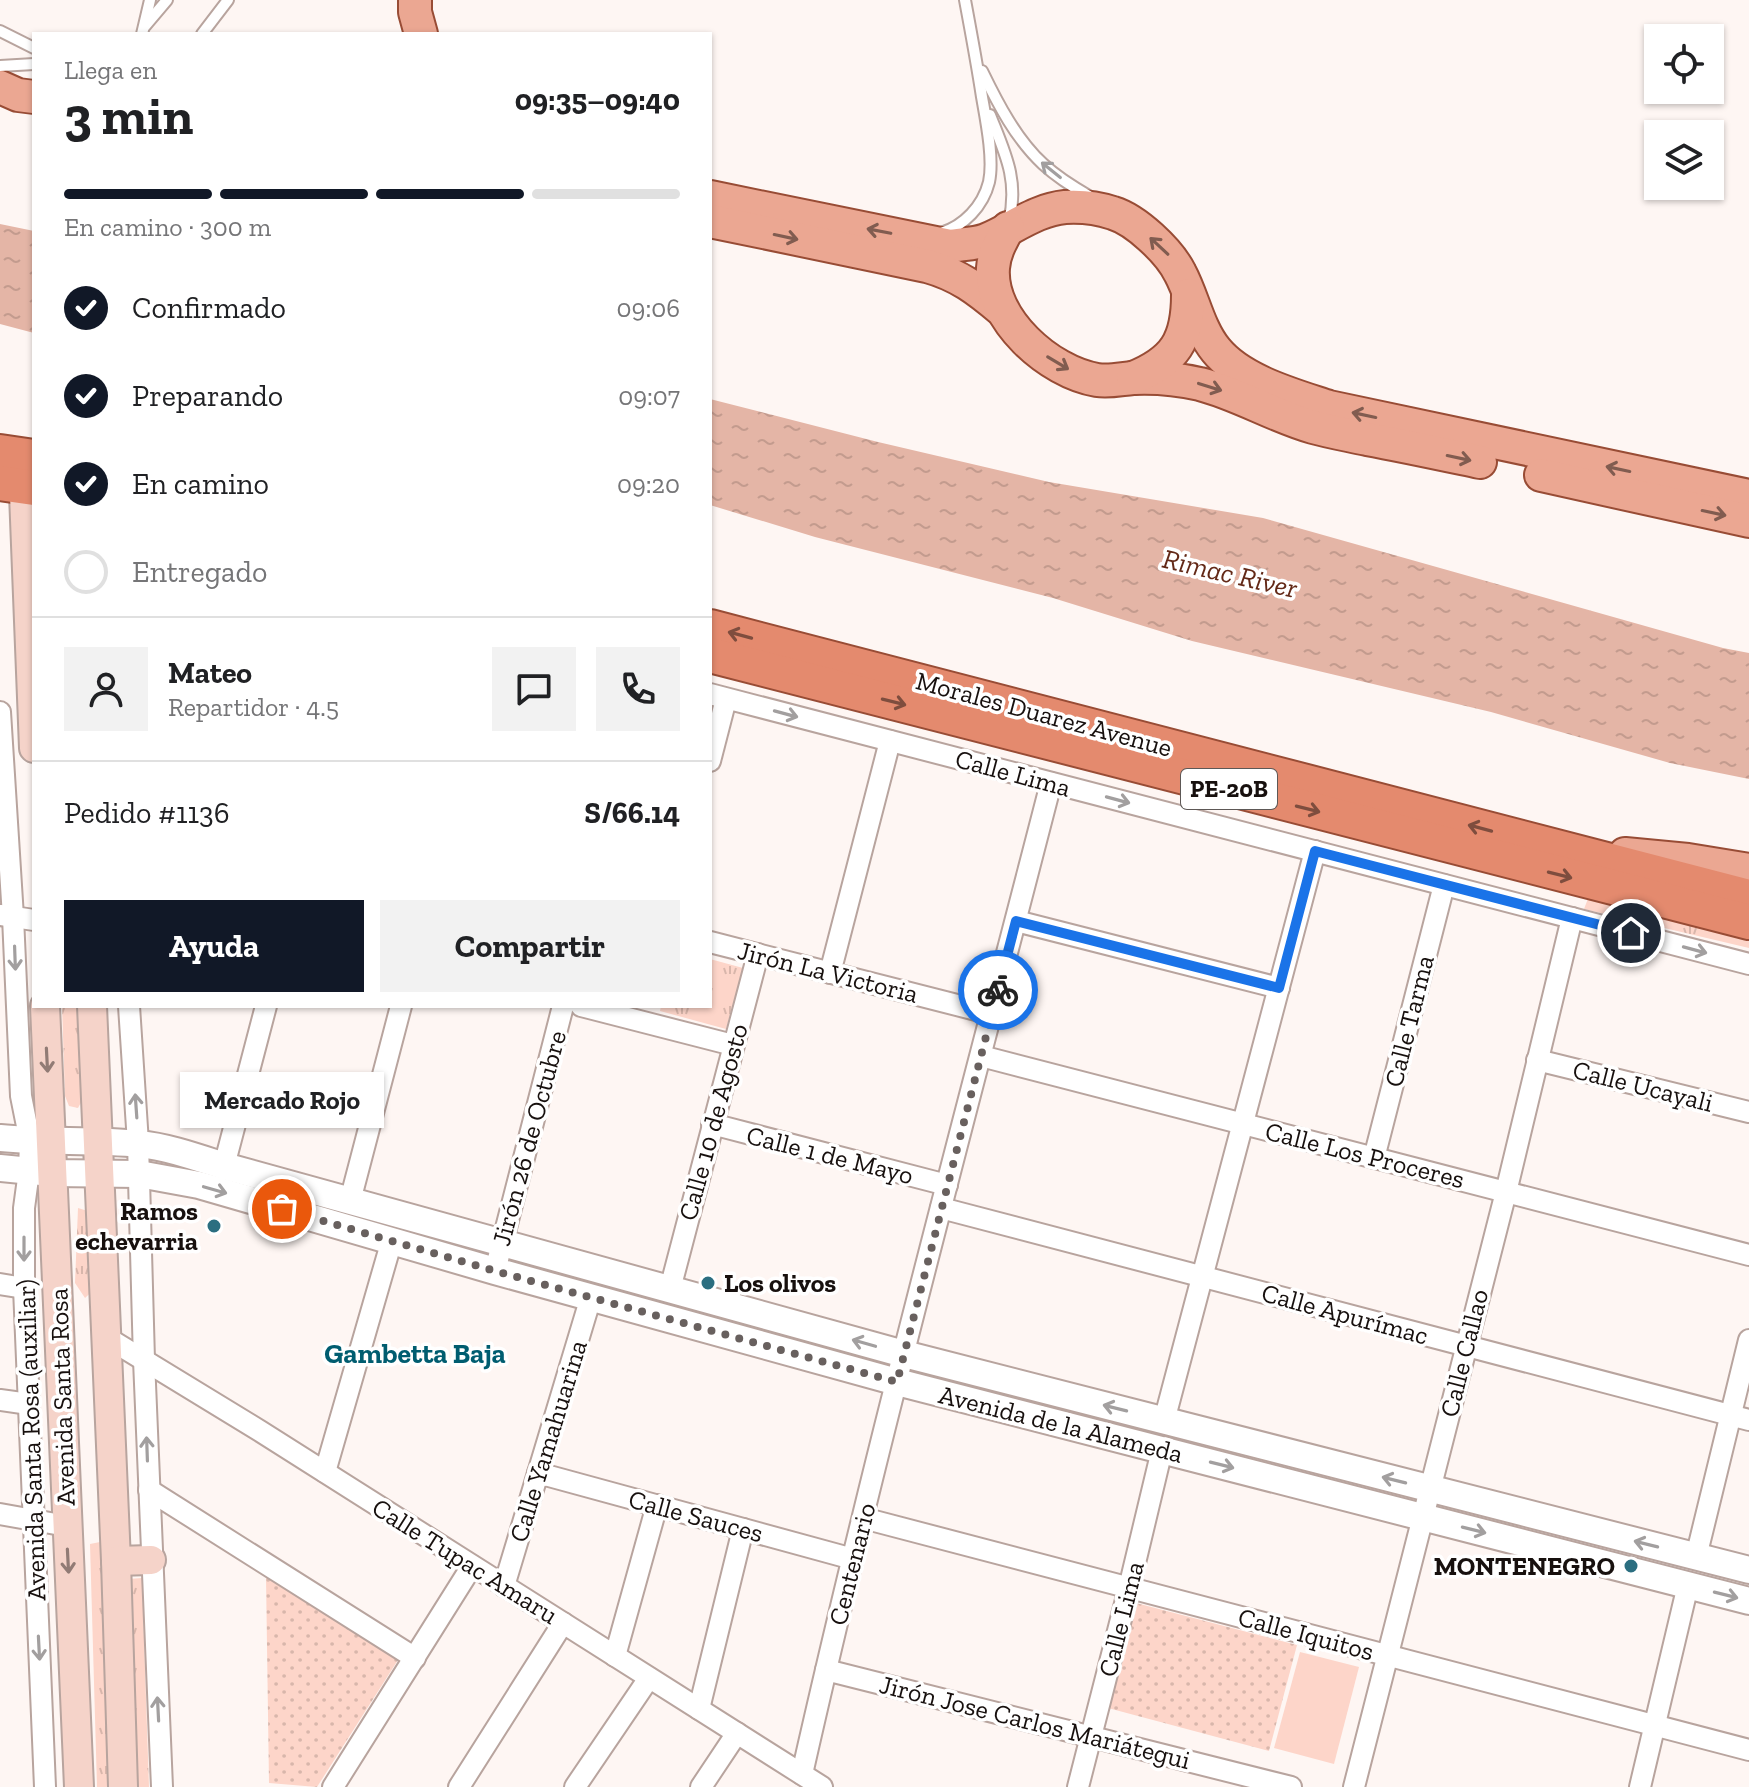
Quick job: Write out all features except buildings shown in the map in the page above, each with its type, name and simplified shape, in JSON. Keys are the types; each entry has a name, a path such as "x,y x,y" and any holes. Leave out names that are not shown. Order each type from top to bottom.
{"highway":[{"path":"0,452 32,457"},
{"name":"Morales Duarez Avenue","path":"712,628 1749,897"},
{"name":"Morales Duarez Avenue","path":"712,656 1749,922"}],"main road":[{"path":"415,0 420,32"},
{"path":"712,197 950,246 984,241 1045,211 1063,207 1093,208 1116,214 1138,228 1171,257 1215,349 1230,363 1256,379 1329,407 1749,496"},
{"path":"712,221 949,272 975,287 1002,310 1024,340 1062,368 1093,379 1175,379 1200,384 1313,427 1749,521"},
{"path":"1002,310 993,269 998,248 1008,228"},
{"path":"1133,378 1158,367 1180,343 1185,330 1188,291"},
{"path":"19,488 32,713"},
{"path":"1555,848 1688,860 1749,870"},
{"name":"Avenida Santa Rosa","path":"45,1008 41,1172 59,1315 79,1787"},
{"name":"Avenida Santa Rosa","path":"92,1008 123,1787"},
{"path":"59,1315 106,1326"},
{"path":"116,1561 151,1560"}],"street":[{"name":"Calle Lima","path":"718,696 1749,964"},
{"path":"712,745 718,696"},
{"path":"0,712 3,807 16,917 8,1022 21,1096 41,1142"},
{"path":"830,973 890,741"},
{"name":"Centenario","path":"802,1774 904,1354 1051,783"},
{"path":"1164,1421 1315,851"},
{"name":"Calle Tarma","path":"1374,1158 1444,885"},
{"name":"Calle Callao","path":"1354,1787 1506,1192 1572,918"},
{"path":"1016,921 1279,988"},
{"name":"Jirón La Victoria","path":"712,942 992,1014"},
{"name":"Calle 10 de Agosto","path":"670,1289 758,954"},
{"path":"129,1008 138,1143 151,1560 162,1787"},
{"path":"224,1166 265,1008"},
{"path":"350,1201 400,1008"},
{"name":"Jirón 26 de Octubre","path":"495,1271 562,1008"},
{"path":"597,1008 645,1014 733,1045"},
{"name":"Calle Los Proceres","path":"981,1056 1749,1255"},
{"name":"Calle Ucayali","path":"1537,1060 1749,1112"},
{"name":"Calle 1 de Mayo","path":"712,1124 947,1185"},
{"name":"Avenida de la Alameda","path":"0,1138 41,1142 138,1143 163,1147 904,1354 1749,1570"},
{"name":"Avenida de la Alameda","path":"0,1168 139,1174 199,1185 897,1382 1749,1601"},
{"name":"Avenida Santa Rosa (auxiliar)","path":"41,1172 24,1208 24,1288 45,1787"},
{"name":"Calle Apurímac","path":"941,1208 1739,1417"},
{"path":"325,1472 392,1240"},
{"path":"0,1284 24,1288"},
{"name":"Calle Yamahuarina","path":"504,1586 591,1297"},
{"name":"Calle Tupac Amaru","path":"106,1326 144,1360 822,1787"},
{"path":"1696,1557 1739,1417 1749,1340"},
{"path":"0,1400 29,1404"},
{"name":"Calle Lima","path":"1078,1787 1162,1450"},
{"name":"Calle Sauces","path":"538,1473 853,1559"},
{"path":"149,1490 415,1658"},
{"path":"615,1656 657,1505"},
{"path":"0,1514 67,1526"},
{"name":"Calle Iquitos","path":"863,1518 1749,1750"},
{"path":"699,1709 743,1529"},
{"path":"333,1787 472,1566"},
{"path":"1640,1787 1688,1585"},
{"path":"459,1787 563,1623"},
{"name":"Jirón Jose Carlos Mariátegui","path":"826,1670 1291,1787"},
{"path":"575,1787 649,1678"},
{"path":"701,1787 737,1733"}],"lane":[{"path":"143,31 150,0"},
{"path":"143,31 167,0"},
{"path":"204,32 228,0"},
{"path":"920,238 954,229 970,216 985,195 990,178 987,122 965,0"},
{"path":"0,31 32,47"},
{"path":"976,58 1014,130 1042,163 1116,214"},
{"path":"0,66 32,64"},
{"path":"982,94 1011,168 1013,206 1008,228"}],"green space":[{"path":"1589,896 1749,935 1749,948 1584,909"},
{"path":"712,960 743,968 726,1029 660,1011 661,1008 712,1008"},
{"path":"62,1008 84,1008 84,1097 78,1108 69,1106 65,1096"},
{"path":"78,1208 91,1212 97,1287 85,1298 75,1283"},
{"path":"105,1541 113,1787 97,1787 90,1544"},
{"path":"266,1577 398,1660 317,1787 269,1783"},
{"path":"142,1578 149,1787 138,1787 128,1579"},
{"path":"1136,1603 1297,1645 1269,1751 1108,1708"},
{"path":"1300,1652 1359,1667 1334,1764 1274,1748"}],"water":[{"path":"0,224 32,231 32,332 0,324"},
{"name":"Rimac River","path":"712,400 1049,482 1263,518 1749,653 1749,779 1670,763 1491,712 1192,641 1053,598 815,537 712,506"}],"way so far":[{"path":"282,1209 897,1382 998,990"}],"place":[{"name":"Mercado Rojo","path":"282,1209"},
{"name":"Ramos echevarria","path":"214,1226"},
{"name":"Los olivos","path":"708,1283"},
{"name":"MONTENEGRO","path":"1631,1566"}],"district":[{"name":"Gambetta Baja","path":"415,1353"}],"route":[{"path":"998,990 1016,921 1279,988 1315,851 1631,933"}]}
